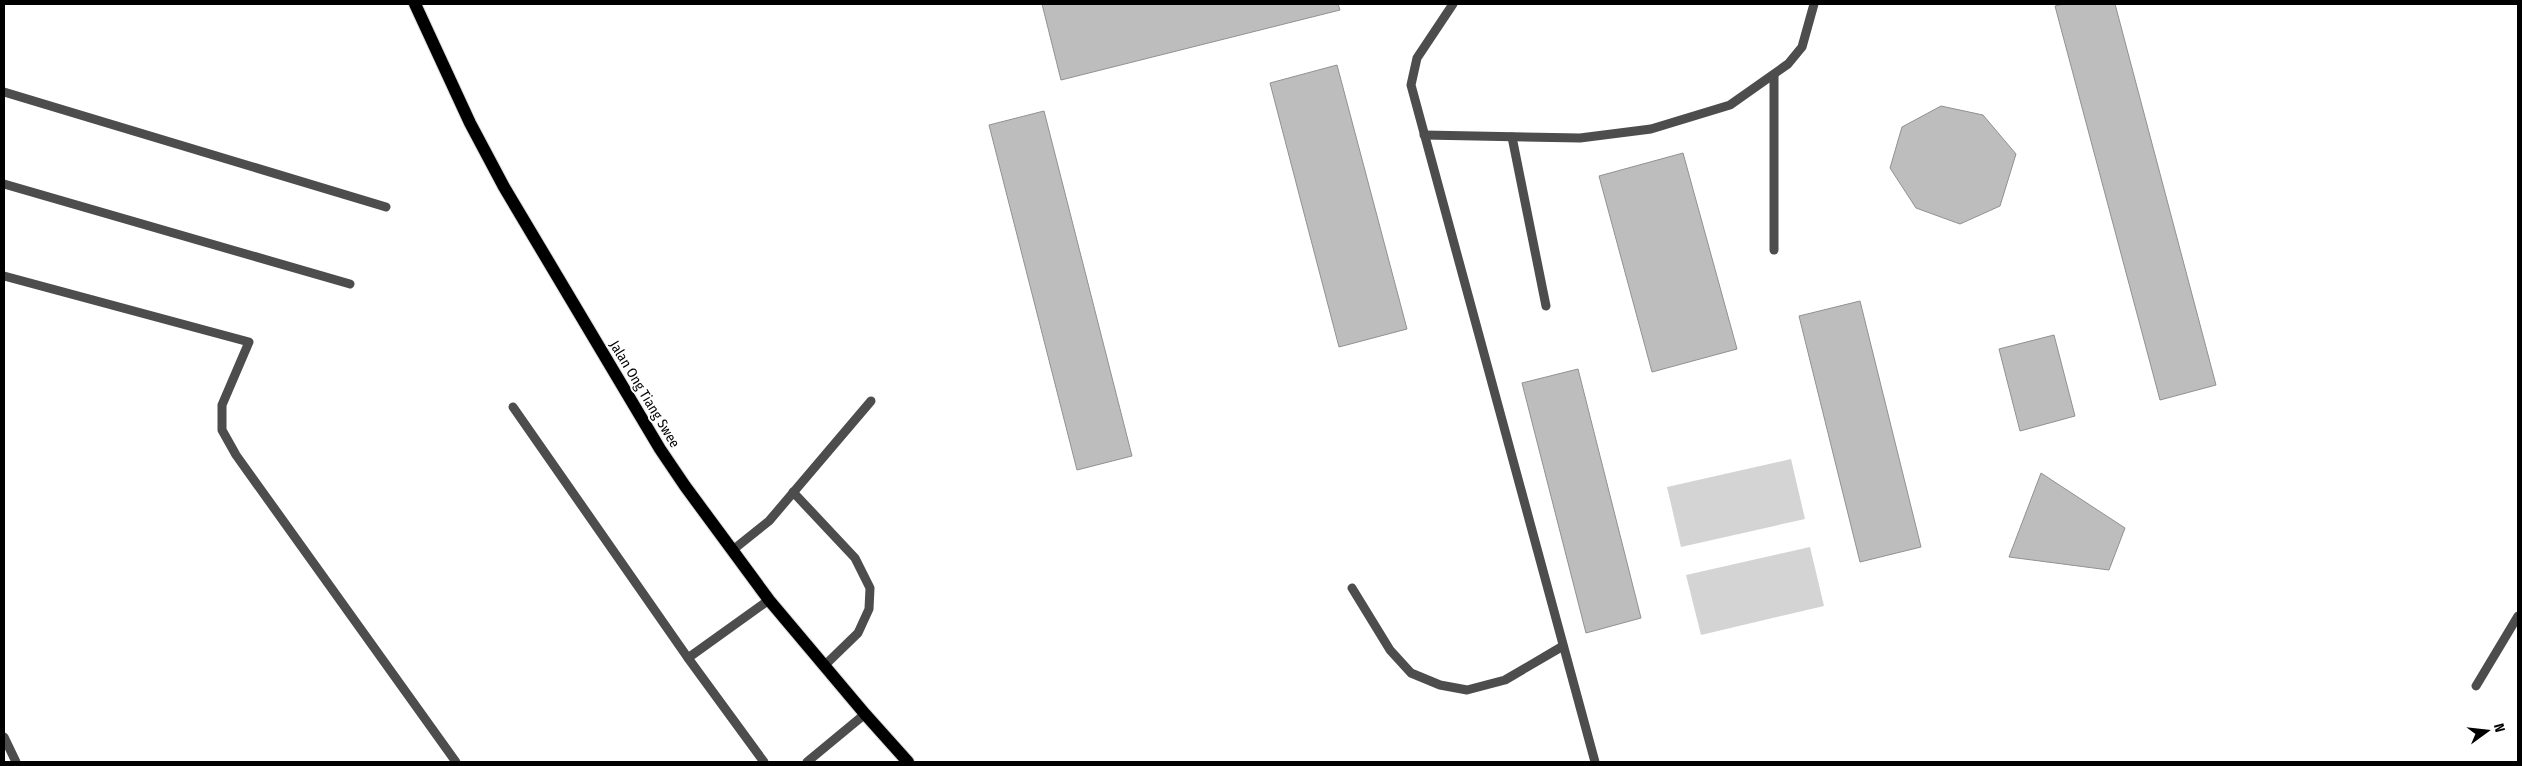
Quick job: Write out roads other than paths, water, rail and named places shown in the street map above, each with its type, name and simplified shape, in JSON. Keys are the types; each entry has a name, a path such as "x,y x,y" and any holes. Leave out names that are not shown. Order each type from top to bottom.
{"main road":[{"name":"Jalan Ong Tiang Swee","path":"414,4 470,123 504,187 660,449 769,600 908,762"}],"street":[{"path":"1453,4 1417,58 1411,85 1595,762"},
{"path":"1424,135 1580,138 1651,129 1730,105 1788,64 1802,47 1814,4"},
{"path":"1774,75 1774,250"},
{"path":"4,92 386,207"},
{"path":"1512,137 1546,306"},
{"path":"4,184 350,284"},
{"path":"4,276 249,342 222,405 222,430 236,455 456,762"},
{"path":"734,549 769,521 871,401"},
{"path":"513,407 688,658 764,762"},
{"path":"793,492 855,558 870,588 869,608 858,633 824,666"},
{"path":"1352,588 1390,650 1411,673 1440,685 1467,690 1505,680 1563,646"},
{"path":"688,658 769,600"},
{"path":"2476,686 2518,616"},
{"path":"807,762 865,714"},
{"path":"4,737 16,762"}]}
